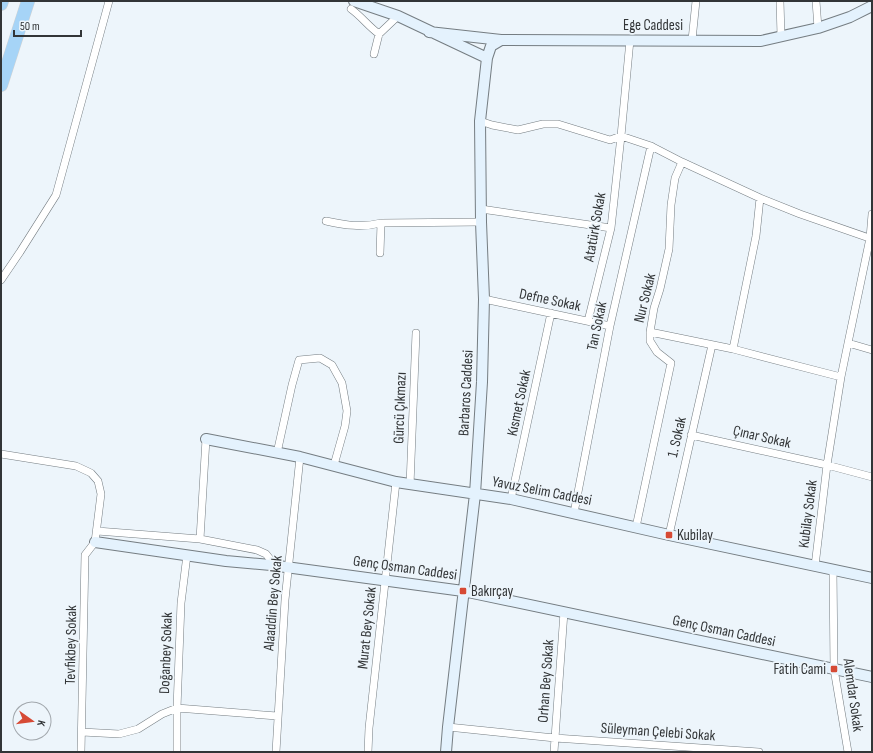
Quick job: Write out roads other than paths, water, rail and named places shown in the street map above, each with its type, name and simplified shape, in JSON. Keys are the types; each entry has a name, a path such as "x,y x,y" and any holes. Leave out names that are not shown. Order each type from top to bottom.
{"highway":[{"path":"1,85 28,1"}],"street":[{"path":"1,280 56,195 109,1"},
{"path":"692,40 696,1"},
{"path":"780,1 781,36"},
{"path":"816,1 818,28"},
{"path":"352,5 371,28 379,34"},
{"name":"Ege Caddesi","path":"352,5 398,16 429,32 487,58"},
{"name":"Ege Caddesi","path":"429,32 501,40 761,40 818,28 872,6"},
{"path":"374,54 379,34 398,16"},
{"name":"Barbaros Caddesi","path":"446,752 475,494 482,389 484,299 481,222 480,121 487,58 491,46 501,40"},
{"name":"Atatürk Sokak","path":"588,321 611,228 630,40"},
{"path":"480,121 518,130 543,124 558,124 610,140 621,136 651,146 760,198 800,214 871,238"},
{"name":"Tan Sokak","path":"574,513 610,326 651,146"},
{"name":"Nur Sokak","path":"636,527 671,363 657,352 650,341 650,332 654,308 668,256 671,206 675,178 682,162"},
{"path":"733,349 756,236 760,198"},
{"path":"481,209 611,228"},
{"name":"Kubilay Sokak","path":"815,566 823,511 827,465 841,377 871,238 872,214"},
{"path":"326,221 347,226 372,225 381,223 481,222"},
{"path":"380,252 381,223"},
{"name":"Defne Sokak","path":"484,299 610,326"},
{"name":"Kısmet Sokak","path":"511,498 551,313"},
{"path":"650,332 733,349 841,377"},
{"name":"Gürcü Çıkmazı","path":"410,485 416,333"},
{"path":"848,343 872,350"},
{"name":"1. Sokak","path":"669,535 712,345"},
{"path":"277,453 292,384 299,360 320,358 332,366 342,383 347,411 334,465"},
{"name":"Çınar Sokak","path":"691,435 827,465 872,477"},
{"path":"200,539 206,439"},
{"name":"Yavuz Selim Caddesi","path":"206,439 300,457 410,485 511,498 669,535 872,578"},
{"path":"1,454 76,466 91,473 98,481 101,494 95,542"},
{"name":"Alaaddin Bey Sokak","path":"276,752 277,716 288,567 300,457"},
{"name":"Murat Bey Sokak","path":"368,752 369,728 396,482"},
{"path":"97,530 200,539 257,550 266,554 270,559 271,565"},
{"name":"Genç Osman Caddesi","path":"95,542 226,562 288,567 464,591 872,677"},
{"name":"Tevfikbey Sokak","path":"81,752 85,555 95,542"},
{"name":"Doğanbey Sokak","path":"176,752 176,708 181,603 187,556"},
{"name":"Alemdar Sokak","path":"833,569 834,669 848,752"},
{"name":"Orhan Bey Sokak","path":"554,752 564,612"},
{"path":"82,732 119,734 138,729 162,714 176,708 277,716"},
{"name":"Süleyman Çelebi Sokak","path":"448,727 555,738 759,752"}],"place":[{"name":"Kubilay","path":"669,535"},
{"name":"Bakırçay","path":"463,591"},
{"name":"Fatih Cami","path":"834,669"}]}
